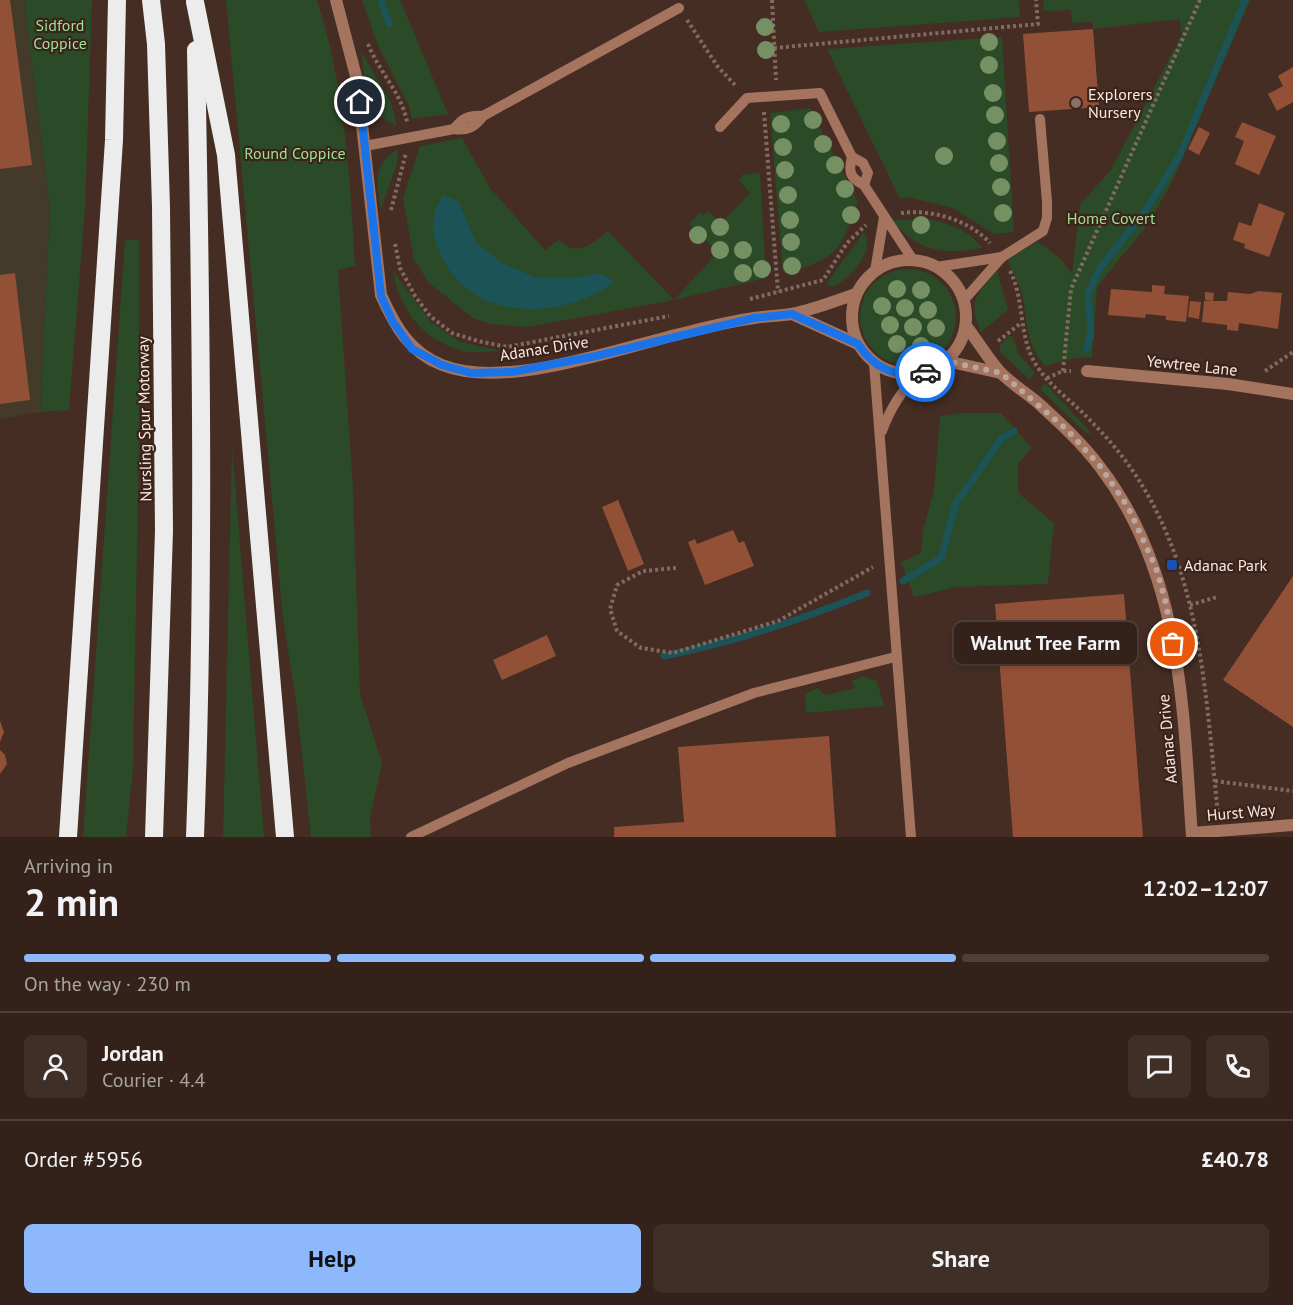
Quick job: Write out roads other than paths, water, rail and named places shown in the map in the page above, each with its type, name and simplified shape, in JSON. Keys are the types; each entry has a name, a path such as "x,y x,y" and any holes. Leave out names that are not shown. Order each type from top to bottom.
{"highway":[{"path":"68,837 114,140 117,0"},
{"name":"Nursling Spur Motorway","path":"151,0 156,44 161,207 164,531 154,837"},
{"path":"195,1 202,384 195,837"},
{"path":"195,1 226,156 285,837"}],"street":[{"name":"Adanac Drive","path":"336,0 357,80 381,296 393,322 412,349 442,365 471,373 512,372 596,356 754,318 792,314 856,294"},
{"path":"913,260 936,267 953,280 964,300 966,326 960,343 946,361 932,370 918,374 893,373 874,363 858,344 852,322 856,294 875,271 894,262 913,260"},
{"path":"792,314 858,344"},
{"name":"Adanac Drive","path":"966,326 1001,373 1067,430 1100,466 1128,507 1156,568 1165,599 1178,675 1192,835"},
{"name":"Adanac Drive","path":"946,361 1001,373"},
{"name":"Yewtree Lane","path":"1087,371 1241,386 1293,394"},
{"name":"Hurst Way","path":"1192,835 1220,830 1293,825"}],"lane":[{"path":"365,146 454,129 459,122 471,115 483,116 679,8"},
{"path":"720,127 747,98 820,93 852,157 849,170 854,179 864,185 913,260"},
{"path":"964,300 1002,257 1043,231 1047,218 1040,119"},
{"path":"875,271 884,217"},
{"path":"936,267 1002,257"},
{"path":"874,363 887,559 910,837"},
{"path":"880,438 890,411 905,387 918,374"},
{"path":"411,837 568,763 743,697 895,657"}],"water":[{"path":"443,195 458,201 476,242 500,262 536,278 573,278 600,273 615,282 594,295 570,304 545,308 520,309 496,304 474,294 455,278 441,255 435,239 434,218"}],"waterway":[{"path":"381,0 389,24"},
{"path":"1087,349 1091,334 1088,294 1100,268 1144,213 1180,155 1245,0"},
{"path":"903,581 941,558 956,503 1002,438 1014,431"},
{"path":"664,656 767,629 867,593"}],"place":[{"name":"Explorers Nursery","path":"1076,103"},
{"name":"Adanac Park","path":"1172,565"},
{"name":"Walnut Tree Farm","path":"1173,644"}],"park label":[{"name":"Sidford Coppice","path":"60,34"},
{"name":"Round Coppice","path":"295,153"},
{"name":"Home Covert","path":"1111,218"}]}
